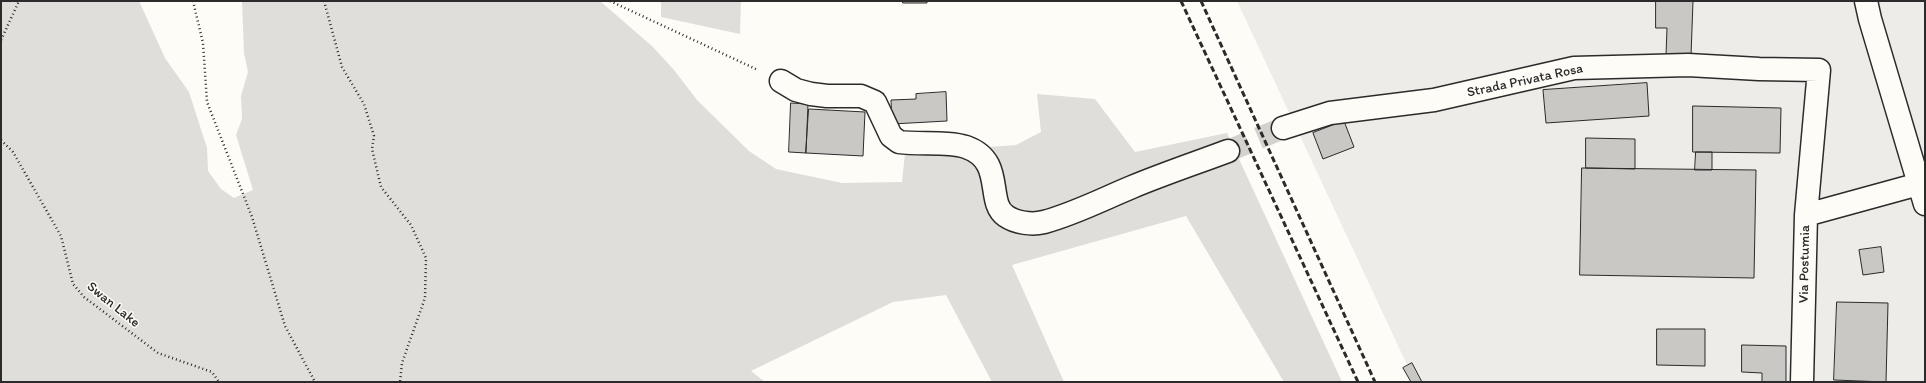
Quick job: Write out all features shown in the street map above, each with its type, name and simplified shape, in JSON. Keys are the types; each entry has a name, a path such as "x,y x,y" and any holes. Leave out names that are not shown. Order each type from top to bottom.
{"street":[{"name":"Via Postumia","path":"1802,382 1806,215 1922,194 1866,1"},
{"name":"Strada Privata Rosa","path":"1283,128 1330,113 1434,100 1574,68 1688,65 1759,69 1819,70 1806,215"},
{"path":"781,81 796,90 811,94 827,96 861,96 875,102 890,136 899,142 964,146 979,153 990,168 1000,211 1016,221 1031,224 1062,216 1133,186 1228,151"}],"path":[{"path":"1,40 19,1"},
{"path":"193,1 203,43 207,102 252,217 285,326 315,382"},
{"path":"324,1 342,67 364,104 372,129 374,136 372,149 381,187 411,225 426,258 426,298 402,363 400,382"},
{"path":"610,1 781,81"},
{"name":"Swan Lake","path":"1,140 12,152 61,236 73,284 84,297 158,354 212,372 219,382"}],"shaded area":[{"path":"1,1 139,1 165,58 189,92 207,148 208,171 221,189 234,198 253,190 236,135 242,119 241,96 248,72 244,53 242,1 600,1 653,47 674,70 697,100 749,151 776,169 842,183 902,182 905,153 1016,145 1041,132 1037,94 1095,99 1135,152 1227,133 1342,382 1284,382 1186,216 1012,265 1064,382 992,382 946,295 893,302 751,371 765,382 1,382"},
{"path":"661,1 741,1 740,34 661,17"},
{"path":"1237,1 1925,1 1925,382 1415,382"}],"building":[{"path":"903,1 927,1 927,3 903,3"},
{"path":"1656,1 1693,1 1691,56 1666,55 1667,28 1656,28"},
{"path":"1647,83 1649,116 1546,123 1543,90"},
{"path":"946,92 947,121 892,124 891,100 916,99 916,94"},
{"path":"791,103 808,104 806,153 789,152"},
{"path":"1693,106 1781,108 1780,153 1693,152"},
{"path":"809,109 865,112 863,156 806,153"},
{"path":"1344,121 1354,147 1323,159 1313,133"},
{"path":"1586,138 1635,139 1635,169 1586,168"},
{"path":"1696,152 1712,152 1712,170 1695,170"},
{"path":"1582,168 1756,170 1754,278 1580,275"},
{"path":"1881,247 1884,272 1863,275 1859,250"},
{"path":"1837,302 1888,303 1886,382 1834,380"},
{"path":"1657,329 1705,329 1705,366 1657,365"},
{"path":"1742,345 1786,346 1786,382 1762,382 1762,373 1742,372"},
{"path":"1412,363 1422,382 1411,382 1403,368"}],"tunnel":[{"path":"1228,151 1283,128"}],"railway":[{"path":"1181,1 1358,382"},
{"path":"1201,1 1375,382"}]}
